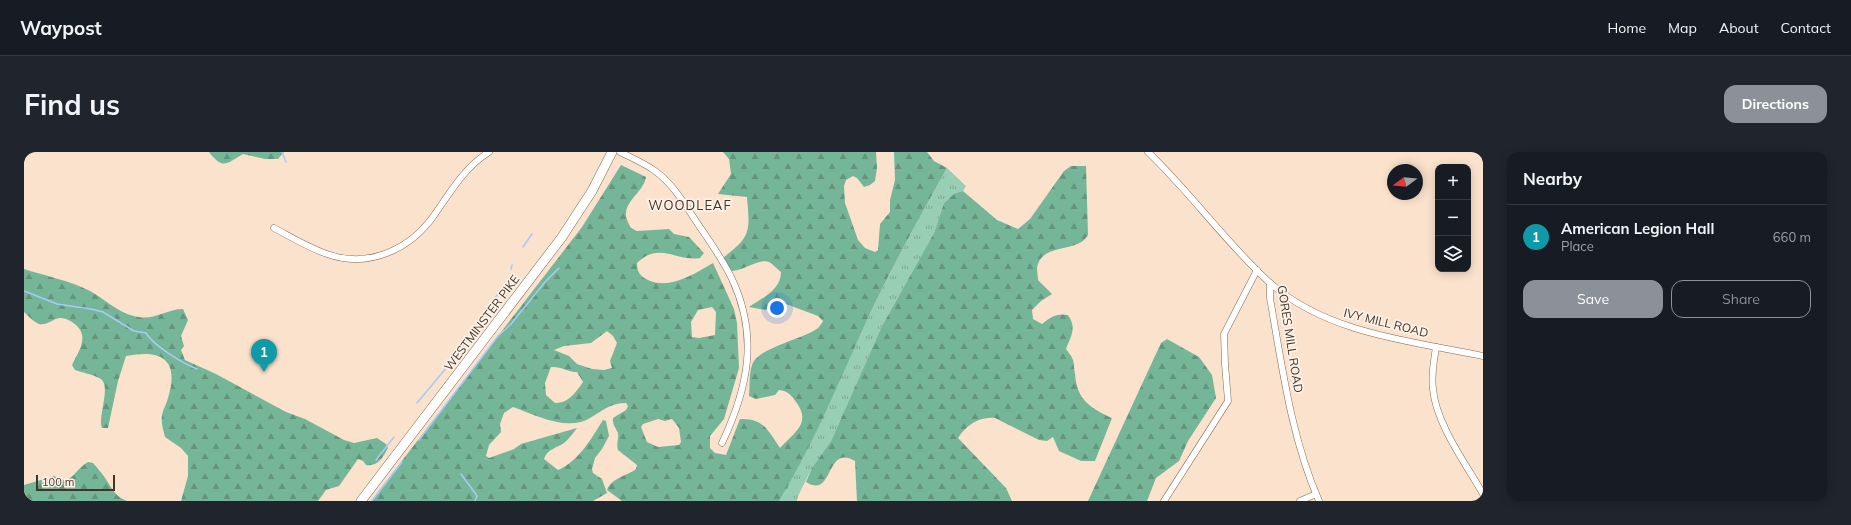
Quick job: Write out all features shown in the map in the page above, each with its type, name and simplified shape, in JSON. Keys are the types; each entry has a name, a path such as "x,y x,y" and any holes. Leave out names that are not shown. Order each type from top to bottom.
{"highway":[{"name":"WESTMINSTER PIKE","path":"361,501 562,237 592,191 612,152"}],"street":[{"path":"274,228 325,254 336,257 366,258 394,251 417,236 461,177 478,160 489,152"},
{"path":"620,152 655,171 673,188 719,255 737,292 745,318 747,334 747,362 741,397 722,443"},
{"name":"GORES MILL ROAD","path":"1148,152 1270,283 1270,298 1290,406 1302,453 1319,501"},
{"path":"1164,501 1228,401 1224,334 1257,270"},
{"name":"IVY MILL ROAD","path":"1270,283 1310,310 1336,322 1369,332 1483,356"},
{"path":"1436,346 1432,380 1437,407 1449,434 1483,494"},
{"path":"1300,501 1316,494"}],"green space":[{"path":"209,152 284,152 278,159 265,159 243,154 225,164 214,158"},
{"path":"723,152 876,152 877,168 875,181 864,187 857,178 853,176 846,180 844,186 845,203 858,240 865,248 875,252 878,250 880,224 890,212 890,200 895,180 894,152 927,152 934,161 947,168 885,282 819,427 779,501 622,501 607,490 616,480 636,469 637,465 617,448 618,433 613,418 626,410 628,406 626,403 620,403 611,406 581,422 572,423 552,421 513,407 504,413 500,424 501,432 489,445 486,456 489,458 514,449 521,444 577,428 566,441 547,453 545,456 544,459 558,470 572,461 584,449 603,420 606,421 609,436 595,458 592,469 593,473 602,479 607,493 593,501 371,501 582,227 621,165 646,177 642,187 629,203 627,208 626,216 631,228 637,231 669,229 674,234 689,237 704,253 700,258 661,253 653,254 645,257 637,263 641,275 656,283 673,282 690,276 713,263 734,309 737,323 739,368 724,419 710,436 710,448 715,453 726,455 740,419 748,419 760,423 768,431 780,448 802,422 800,409 791,395 787,392 779,390 775,395 756,399 749,396 752,365 763,353 812,332 818,328 823,321 818,316 786,304 765,310 749,307 765,297 774,289 778,284 781,272 769,262 765,261 732,271 723,258 744,239 748,226 747,197 718,194 731,174 729,159","holes":["712,307 716,312 715,335 699,338 692,337 691,322 698,310","607,331 613,336 617,343 610,361 612,368 604,370 592,369 577,364 569,356 554,350 564,346 591,343","551,367 558,367 577,372 583,382 575,393 560,403 555,403 546,395 545,383","658,419 665,421 672,419 679,428 681,442 679,445 658,447 647,442 641,427 643,424"]},
{"path":"1071,166 1086,166 1088,235 1083,241 1077,244 1054,250 1042,257 1037,266 1038,280 1052,294 1041,301 1032,310 1033,319 1042,324 1054,316 1068,315 1073,328 1066,349 1073,360 1076,383 1082,397 1091,407 1112,418 1095,461 1081,461 1059,451 1053,437 1047,441 1039,440 995,418 984,418 969,425 958,438 1006,488 1012,501 857,501 855,461 845,457 839,459 834,464 826,479 821,484 815,486 806,482 812,468 831,441 882,326 934,233 944,203 955,193 963,191 997,220 1018,229 1030,219 1064,171"},
{"path":"947,168 966,186 963,191 955,193 944,203 934,233 882,326 831,441 812,468 797,501 779,501 806,452 885,282"},
{"path":"24,269 88,290 119,310 132,316 145,318 177,309 183,309 188,320 181,336 184,346 181,350 185,360 216,374 286,412 305,419 344,440 354,443 377,438 386,444 388,448 380,461 377,463 366,465 363,461 358,459 339,486 326,490 318,501 181,501 188,476 188,456 181,448 165,437 162,418 171,385 171,374 169,366 165,360 158,356 149,354 126,356 118,381 108,428 102,428 101,416 105,393 103,381 99,378 75,370 72,365 81,345 82,335 77,326 67,319 60,318 45,324 39,324 24,312"},
{"path":"1167,339 1199,357 1212,375 1216,398 1188,441 1179,461 1156,478 1147,501 1088,501 1161,343"},
{"path":"88,462 93,463 115,493 127,501 24,501 24,485 54,476 65,481 68,480"}],"waterway":[{"path":"282,152 286,162"},
{"path":"523,247 532,234"},
{"path":"511,269 512,265"},
{"path":"419,440 498,336 511,324 545,282 559,268"},
{"path":"455,357 472,334 481,316 512,276"},
{"path":"24,291 57,304 103,312 134,331 146,333 155,343 169,354 197,369"},
{"path":"417,403 452,361"},
{"path":"376,460 394,437"},
{"path":"372,501 402,462"},
{"path":"461,474 477,496 475,501"}],"place":[{"name":"American Legion Hall","path":"264,372"}],"district":[{"name":"WOODLEAF","path":"690,205"}]}
